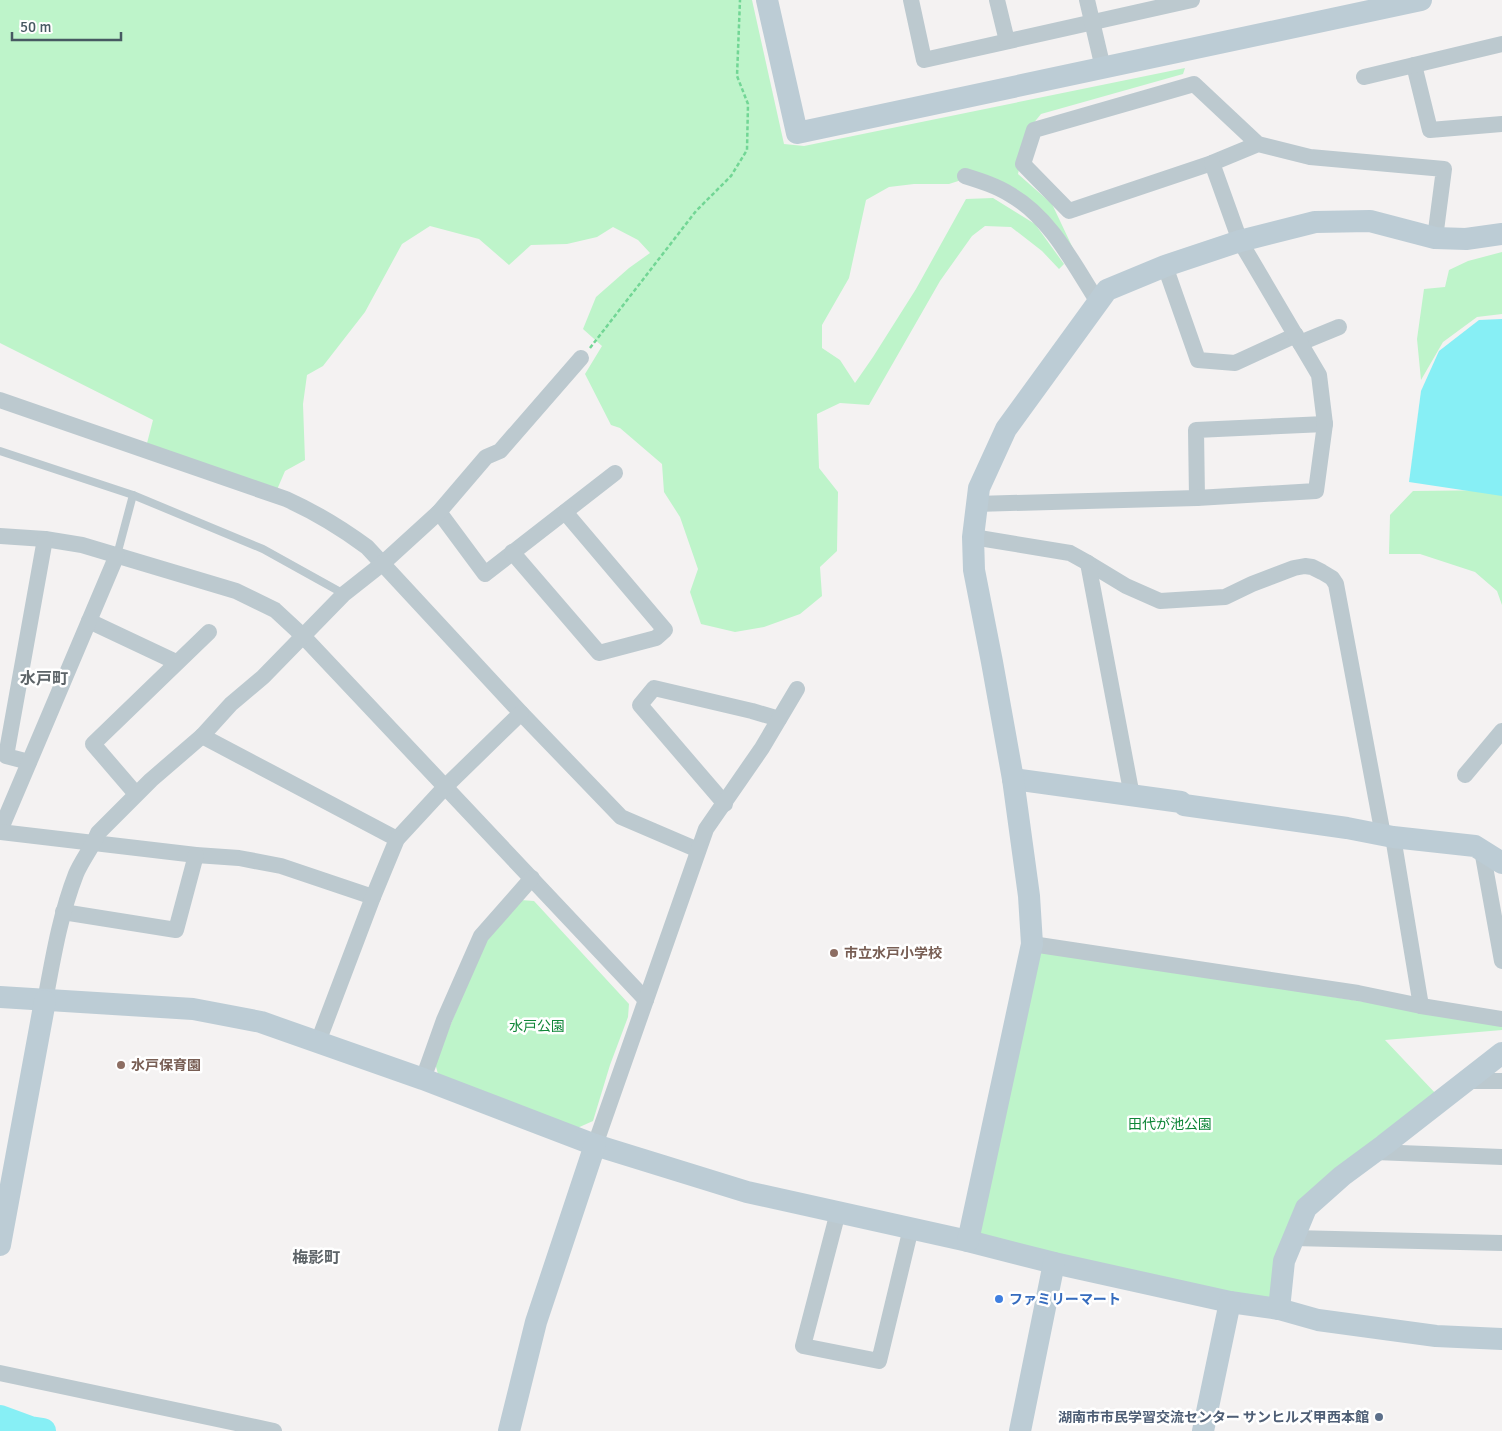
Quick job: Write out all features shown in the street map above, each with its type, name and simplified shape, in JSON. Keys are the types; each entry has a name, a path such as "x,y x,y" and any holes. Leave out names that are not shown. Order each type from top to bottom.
{"street":[{"path":"767,0 797,133 1421,0"},
{"path":"912,0 924,60 1182,1"},
{"path":"997,0 1007,41"},
{"path":"1087,0 1103,68"},
{"path":"1364,76 1502,44"},
{"path":"1414,65 1430,130 1502,124"},
{"path":"1258,144 1212,163 1069,211 1023,164 1034,130 1194,84 1258,144 1310,157 1444,169 1435,238"},
{"path":"976,504 1197,498 1316,491 1325,424 1319,375 1240,241 1212,163"},
{"path":"965,176 1012,195 1032,211 1049,229 1098,302"},
{"path":"968,1240 1032,944 1029,896 1012,779 974,570 973,537 979,488 1006,429 1107,290 1165,266 1240,241 1315,222 1370,221 1435,238 1466,240 1502,234"},
{"path":"1165,266 1198,360 1235,363 1298,339 1339,327"},
{"path":"0,1245 4,1200 63,912 77,872 98,833 136,794 202,736 231,704 262,677 344,594 382,564 439,512 486,457 500,450 581,358"},
{"path":"0,400 286,499 318,513 345,530 367,547 521,714 621,817 698,850"},
{"path":"1197,498 1196,430 1325,424"},
{"path":"439,512 485,574 615,473"},
{"path":"512,552 599,653 656,638 665,630 565,512"},
{"path":"0,536 46,539 82,545 236,591 276,610 446,786 646,1000"},
{"path":"973,537 1070,554 1126,586 1160,601 1225,597 1252,584 1294,568 1305,566 1312,567 1332,578 1336,584 1421,1006"},
{"path":"29,762 6,756 46,539"},
{"path":"117,555 0,831 196,855 239,858 281,866 373,897"},
{"path":"1088,563 1132,796"},
{"path":"89,621 176,662"},
{"path":"136,794 93,744 209,632"},
{"path":"725,804 640,705 654,688 779,719"},
{"path":"509,1431 536,1322 595,1145 706,829 725,804 797,689"},
{"path":"318,1042 397,839 446,786 521,714"},
{"path":"202,736 397,839"},
{"path":"1465,775 1499,740"},
{"path":"1012,779 1388,836 1475,846 1502,863"},
{"path":"1482,850 1502,962"},
{"path":"63,912 176,930 196,855"},
{"path":"423,1079 444,1020 481,936 532,878"},
{"path":"1032,944 1358,993 1421,1006 1502,1018"},
{"path":"0,997 192,1009 262,1022 423,1079 595,1145 747,1192 968,1240 1054,1263 1230,1302 1279,1309 1318,1320 1436,1336 1502,1339"},
{"path":"1279,1309 1284,1261 1306,1208 1342,1176 1502,1053"},
{"path":"1468,1081 1502,1081"},
{"path":"1375,1152 1502,1157"},
{"path":"838,1212 803,1346 879,1361 911,1228"},
{"path":"1294,1238 1502,1243"},
{"path":"1020,1431 1054,1263"},
{"path":"1203,1431 1230,1302"},
{"path":"0,1373 274,1431"}],"lane":[{"path":"0,451 133,495 263,549 344,594"},
{"path":"117,555 133,495"}],"path":[{"path":"581,358 696,211 731,176 746,150 748,104 737,76 740,0"}],"green space":[{"path":"0,0 752,0 784,144 804,146 1185,68 1183,74 1041,114 1028,130 1018,174 1052,204 1079,261 1046,215 977,175 949,184 914,184 889,187 866,200 849,278 822,325 822,348 840,360 855,383 916,289 966,199 993,198 1035,224 1064,264 1059,269 1042,251 1011,227 985,226 972,236 940,281 869,405 840,403 817,414 819,468 838,492 837,551 820,567 822,596 800,614 764,627 735,632 701,624 690,592 698,569 680,517 664,492 662,464 620,428 611,425 585,374 602,346 583,329 596,297 629,268 650,253 638,240 613,227 597,237 567,244 531,245 509,265 479,239 430,226 402,244 365,312 323,366 307,375 303,404 305,460 285,471 273,499 145,451 153,420 0,343"},
{"path":"1502,252 1502,314 1477,317 1443,342 1421,380 1417,339 1424,289 1445,287 1449,270 1468,261"},
{"path":"1502,490 1502,605 1497,591 1475,572 1420,554 1389,554 1390,515 1413,491"},
{"name":"水戸公園","path":"521,900 534,901 629,1004 628,1017 610,1065 593,1121 575,1129 438,1074 435,1063 485,940"},
{"name":"田代が池公園","path":"1035,949 1502,1024 1502,1030 1385,1040 1437,1095 1303,1203 1275,1304 974,1237"}],"water":[{"path":"1502,319 1502,496 1409,482 1421,391 1439,351 1479,320"}],"waterway":[{"path":"0,1418 30,1429 43,1431"}],"place":[{"name":"市立水戸小学校","path":"834,953"},
{"name":"水戸保育園","path":"121,1065"},
{"name":"ファミリーマート","path":"999,1299"},
{"name":"湖南市市民学習交流センター サンヒルズ甲西本館","path":"1379,1417"}],"district":[{"name":"水戸町","path":"44,678"},
{"name":"梅影町","path":"316,1257"}]}
